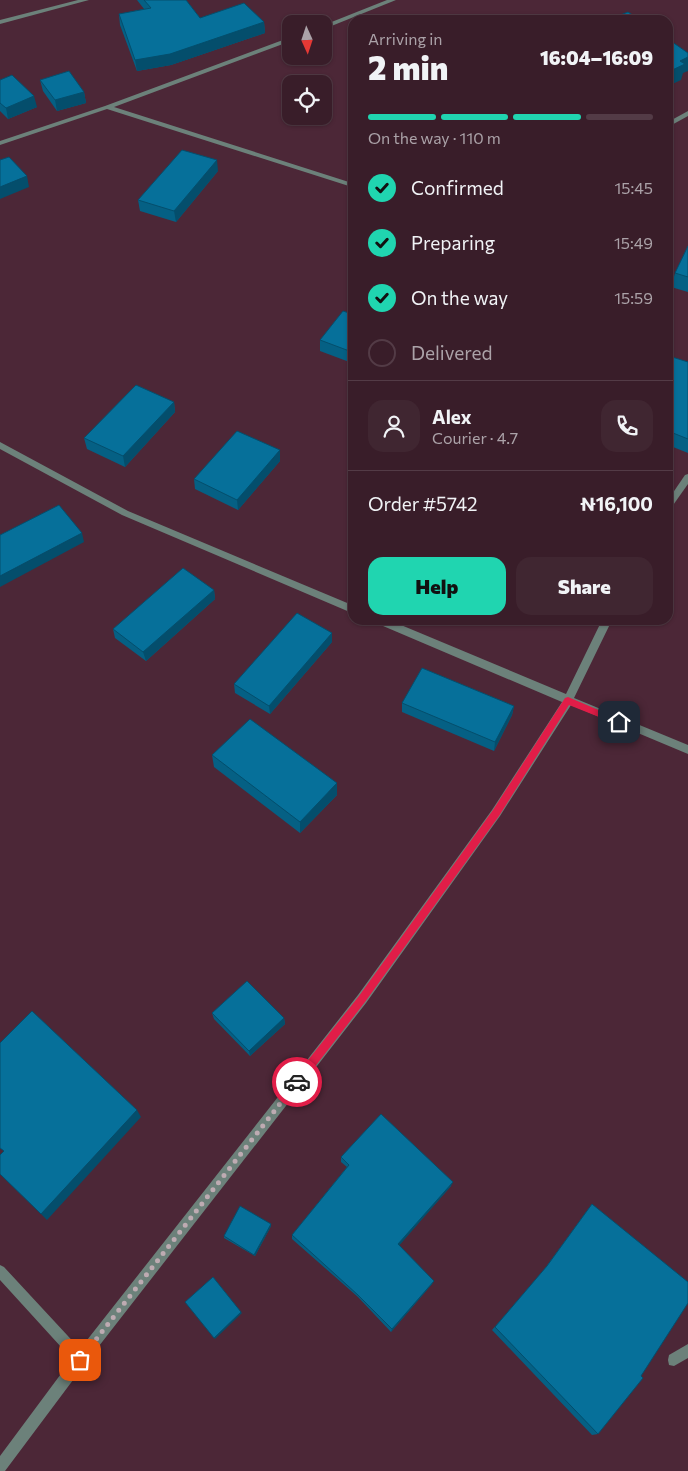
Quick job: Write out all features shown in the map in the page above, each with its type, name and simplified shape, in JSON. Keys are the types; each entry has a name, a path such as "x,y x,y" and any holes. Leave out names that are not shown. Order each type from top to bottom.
{"street":[{"path":"0,22 86,0"},
{"path":"355,15 393,0"},
{"path":"332,24 348,18"},
{"path":"0,143 107,107 282,42"},
{"path":"107,107 348,184"},
{"path":"673,122 688,113"},
{"path":"0,445 125,513 348,607"},
{"path":"673,499 688,477"},
{"path":"391,625 688,750"},
{"path":"0,1467 80,1360 362,999 496,813 568,701 604,625"},
{"path":"0,1271 80,1360"},
{"path":"674,1360 688,1350"}],"building":[{"path":"144,0 186,0 200,18 244,3 264,22 170,54 135,60 119,14 151,8"},
{"path":"628,12 632,15 620,15"},
{"path":"673,42 688,53 688,57 680,61 685,64 673,70"},
{"path":"69,71 84,92 55,100 40,80"},
{"path":"12,75 34,96 6,108 0,103 0,80"},
{"path":"182,150 217,160 174,211 138,200"},
{"path":"9,157 27,176 0,187 0,160"},
{"path":"688,246 688,277 675,273"},
{"path":"343,311 348,313 348,350 320,340"},
{"path":"673,357 688,362 688,439 673,433"},
{"path":"136,385 174,402 123,456 84,438"},
{"path":"237,431 280,450 237,500 194,479"},
{"path":"59,505 82,533 0,576 0,535"},
{"path":"183,568 214,590 143,652 113,629"},
{"path":"297,613 332,633 269,706 234,684"},
{"path":"422,668 514,706 495,742 402,703"},
{"path":"250,719 337,783 300,822 212,755"},
{"path":"247,981 284,1018 249,1051 212,1013"},
{"path":"32,1011 137,1110 41,1214 0,1174 0,1155 4,1151 0,1148 0,1043"},
{"path":"381,1114 453,1182 398,1244 434,1281 392,1329 292,1235 349,1165 341,1157"},
{"path":"592,1204 688,1282 688,1303 641,1376 643,1378 598,1434 495,1327 547,1266"},
{"path":"240,1206 271,1224 254,1255 224,1236"},
{"path":"213,1277 241,1312 214,1338 185,1302"}],"way so far":[{"path":"80,1360 297,1082"}],"route":[{"path":"297,1082 362,999 496,813 568,701 619,722"}]}
